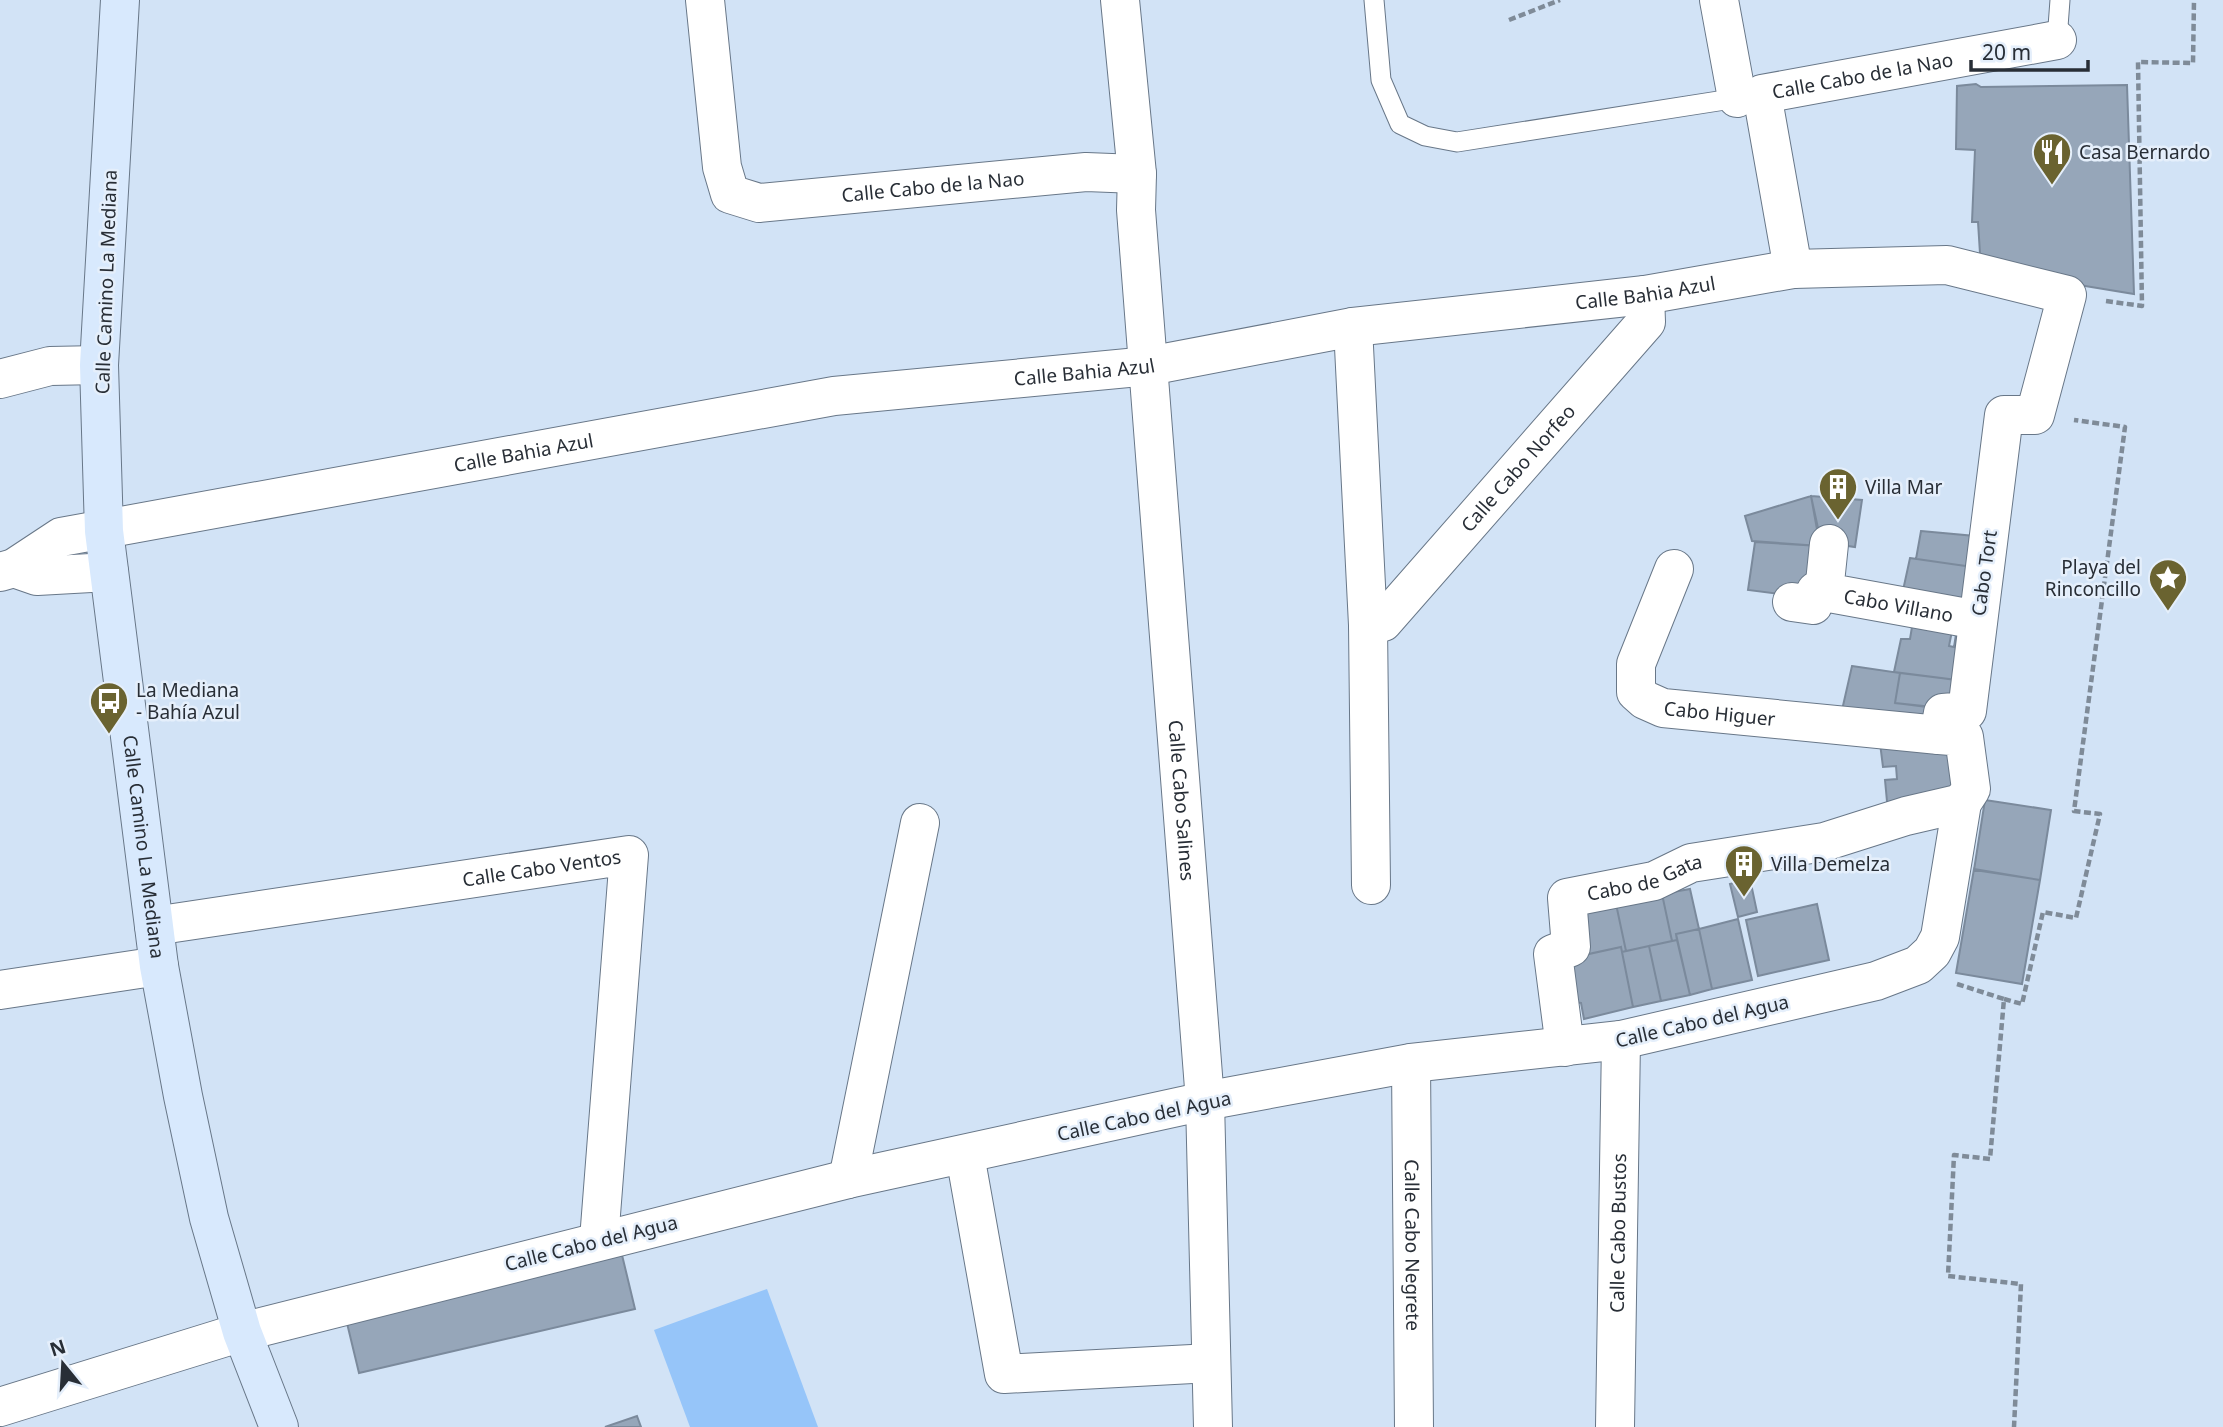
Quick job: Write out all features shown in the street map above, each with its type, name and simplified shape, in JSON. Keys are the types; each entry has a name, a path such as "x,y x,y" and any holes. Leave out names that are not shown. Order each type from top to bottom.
{"street":[{"name":"Calle Camino La Mediana","path":"120,0 99,365 104,528 159,966 183,1096 209,1218 242,1332 279,1427"},
{"name":"Calle Cabo de la Nao","path":"705,0 722,167 730,194 759,203 1086,172 1137,174"},
{"name":"Calle Cabo Salines","path":"1120,0 1137,174 1136,210 1205,1101 1213,1427"},
{"path":"1719,0 1749,96"},
{"name":"Calle Cabo de la Nao","path":"1793,269 1749,96 2057,40"},
{"name":"Calle Bahia Azul","path":"7,570 61,537 834,396 1149,366 1353,327 1645,295 1793,269 1947,265 2067,295"},
{"name":"Calle Cabo Norfeo","path":"1368,625 1383,622 1646,321 1645,295"},
{"path":"2035,415 2067,295"},
{"path":"1353,327 1368,625 1371,885"},
{"path":"0,379 50,366 99,365"},
{"name":"Cabo Tort","path":"1939,736 1943,713 1967,711 2004,415 2035,415"},
{"name":"Cabo Villano","path":"1829,544 1808,597 1978,620"},
{"name":"Cabo Higuer","path":"1674,569 1636,664 1636,692 1645,700 1663,708 1939,736"},
{"path":"7,570 37,576 109,572"},
{"path":"1939,736 1964,737 1971,789 1959,820"},
{"name":"Cabo de Gata","path":"1565,1047 1553,954 1571,947 1567,898 1654,881 1691,863 1824,842 1906,816 1959,820"},
{"name":"Calle Cabo del Agua","path":"0,1407 242,1332 599,1240 848,1180 1205,1101 1411,1063 1621,1040 1876,981 1918,965 1932,952 1940,937 1959,820"},
{"path":"848,1180 920,823"},
{"name":"Calle Cabo Ventos","path":"154,926 629,855 599,1240"},
{"path":"0,990 159,966"},
{"name":"Calle Cabo Bustos","path":"1615,1427 1621,1040"},
{"name":"Calle Cabo Negrete","path":"1411,1063 1414,1427"},
{"path":"965,1155 1004,1374 1211,1363"}],"lane":[{"path":"1374,0 1381,80 1400,124 1425,136 1457,142 1749,96"},
{"path":"2057,40 2060,0"}],"path":[{"path":"1509,20 1560,0"},
{"path":"2067,295 2142,306 2138,62 2193,63 2194,0"},
{"path":"1910,968 2022,1004 2043,912 2077,918 2100,814 2074,811 2125,427 2035,415"},
{"path":"2004,999 1990,1159 1954,1154 1948,1276 2021,1284 2014,1427"}],"shaded area":[{"path":"767,1289 818,1427 690,1427 654,1330"}],"building":[{"name":"Casa Bernardo","path":"1976,84 1981,87 2127,85 2134,294 1981,269 1978,222 1972,222 1975,150 1956,149 1957,86"},
{"name":"Villa Mar","path":"1811,496 1862,500 1855,547 1821,542"},
{"path":"1811,496 1820,546 1752,541 1745,516"},
{"path":"1921,531 1975,536 1980,568 1916,559"},
{"path":"1755,542 1820,546 1812,598 1748,590"},
{"path":"1910,558 1980,568 1974,609 1902,595"},
{"path":"1914,615 1954,621 1949,646 1954,647 1958,622 1957,680 1894,672 1901,639 1910,639"},
{"path":"1852,666 1900,673 1895,703 1927,707 1925,729 1840,719"},
{"path":"1900,673 1957,680 1952,709 1895,703"},
{"path":"1879,735 1951,741 1955,791 1888,812 1885,780 1897,779 1896,766 1883,767"},
{"path":"1985,800 2051,810 2040,880 1974,870"},
{"path":"1974,869 2040,880 2022,984 1956,973"},
{"name":"Villa Demelza","path":"1750,879 1757,912 1738,917 1730,884"},
{"path":"1690,889 1699,929 1676,934 1677,940 1672,941 1662,894"},
{"path":"1662,894 1672,941 1626,951 1616,904"},
{"path":"1616,904 1626,951 1622,952 1621,947 1589,954 1580,912"},
{"path":"1817,904 1829,960 1758,976 1746,920"},
{"path":"1738,919 1752,980 1712,989 1699,929"},
{"path":"1699,929 1712,989 1690,995 1676,934"},
{"path":"1677,940 1690,995 1661,1001 1649,946"},
{"path":"1649,946 1661,1001 1633,1007 1622,952"},
{"path":"1621,947 1633,1007 1584,1019 1581,1003 1573,1002 1565,959"},
{"path":"622,1255 635,1309 359,1373 346,1319"},
{"path":"637,1416 641,1427 605,1427"}],"place":[{"name":"Casa Bernardo","path":"2052,186"},
{"name":"Villa Mar","path":"1838,521"},
{"name":"Playa del Rinconcillo","path":"2168,612"},
{"name":"La Mediana - Bahía Azul","path":"109,735"},
{"name":"Villa Demelza","path":"1744,898"}]}
